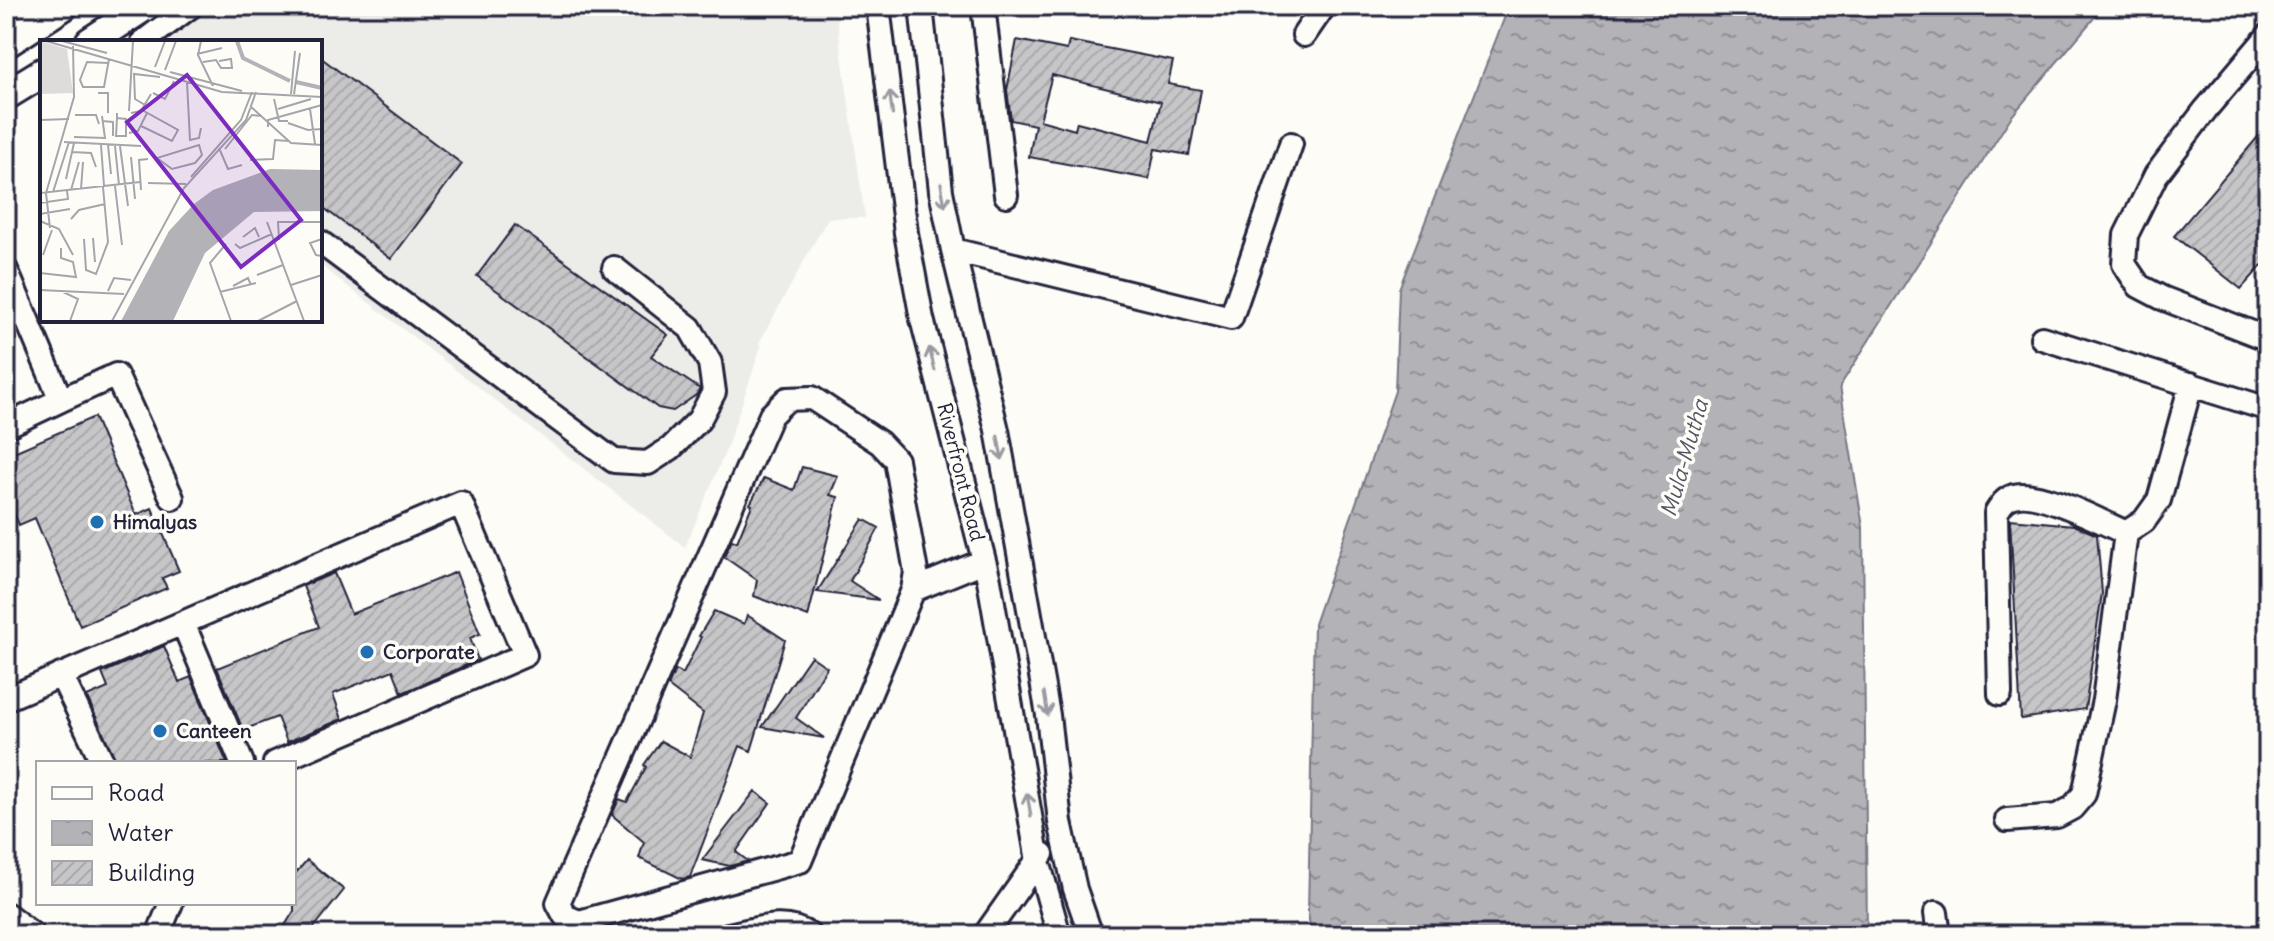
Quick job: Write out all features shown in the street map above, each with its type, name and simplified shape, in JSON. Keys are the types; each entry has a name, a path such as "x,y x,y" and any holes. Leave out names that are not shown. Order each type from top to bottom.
{"main road":[{"path":"93,40 145,6"},
{"path":"6,43 44,10"},
{"path":"6,95 40,74"}],"street":[{"path":"146,40 191,6"},
{"name":"Riverfront Road","path":"878,6 906,233 922,319 984,561 1038,861 1059,935"},
{"name":"Riverfront Road","path":"921,6 941,191 997,430 1048,715 1060,822 1075,889 1091,935"},
{"path":"983,6 1006,195"},
{"path":"1304,35 1324,6"},
{"path":"2268,36 2206,109 2156,175 2126,235 2124,264 2139,286 2162,298 2268,339"},
{"path":"953,250 1231,318 1291,144"},
{"path":"322,243 614,461 648,463 671,448 699,420 714,392 710,363 690,328 614,268"},
{"path":"6,270 61,400"},
{"path":"2042,338 2268,409"},
{"path":"6,426 116,375 172,498"},
{"path":"2007,820 2057,816 2072,808 2084,794 2104,700 2126,533 2144,521 2159,500 2191,384"},
{"path":"913,590 916,572 896,460 880,443 812,398 787,399 771,415 558,903 565,916 579,922 800,861 913,590 984,561"},
{"path":"2000,694 1996,513 2004,501 2016,495 2038,496 2126,533"},
{"path":"6,699 461,503 525,655 280,761"},
{"path":"183,623 241,761"},
{"path":"61,675 102,761"},
{"path":"985,935 1038,861 1060,822"},
{"path":"158,935 170,905"},
{"path":"6,914 33,935"},
{"path":"728,935 782,925 795,927 809,935"}],"shaded area":[{"path":"182,6 835,6 865,218 828,218 759,343 761,347 726,450 685,547 322,267 322,40 152,40"}],"water":[{"name":"Mula-Mutha","path":"1509,6 2104,6 2011,117 1840,386 1863,527 1867,935 1311,935 1308,912 1314,624 1395,391 1399,289"}],"building":[{"path":"1017,40 1067,50 1069,41 1173,61 1168,84 1201,90 1189,155 1155,149 1149,179 1029,157 1035,125 1011,120 1007,90","holes":["1052,75 1161,102 1151,141 1077,122 1075,130 1040,120"]},
{"path":"322,59 462,164 391,259 322,207"},
{"path":"2268,125 2268,259 2241,289 2174,236"},
{"path":"515,225 668,335 651,356 700,389 696,395 673,411 658,408 477,276"},
{"name":"Himalyas","path":"94,417 136,515 152,508 179,571 162,578 167,588 80,626 35,518 19,525 6,495 6,474 13,470 7,455"},
{"path":"802,467 838,476 830,495 838,497 808,617 754,596 757,580 724,557 732,540 737,542 750,504 764,478 794,490"},
{"path":"863,519 879,528 850,581 879,600 817,592"},
{"path":"2010,519 2074,525 2097,535 2102,593 2085,709 2021,719"},
{"name":"Corporate","path":"456,572 480,634 470,638 478,660 402,693 393,670 333,694 342,719 287,742 277,717 243,730 217,668 319,627 303,586 334,573 351,614"},
{"path":"714,611 744,624 747,615 785,640 751,751 740,746 690,877 682,879 639,858 644,842 612,815 619,799 627,802 646,767 644,765 661,741 690,757 703,713 668,686 675,670 683,674 699,636"},
{"name":"Canteen","path":"164,646 179,682 191,677 226,761 116,761 87,697 108,688 102,673"},
{"path":"811,656 827,667 796,718 824,738 762,727"},
{"path":"755,791 770,803 736,852 748,861 730,866 702,860"},
{"path":"307,860 344,890 308,935 279,935 296,905 296,873"}],"place":[{"name":"Himalyas","path":"97,522"},
{"name":"Corporate","path":"367,652"},
{"name":"Canteen","path":"160,731"}]}
